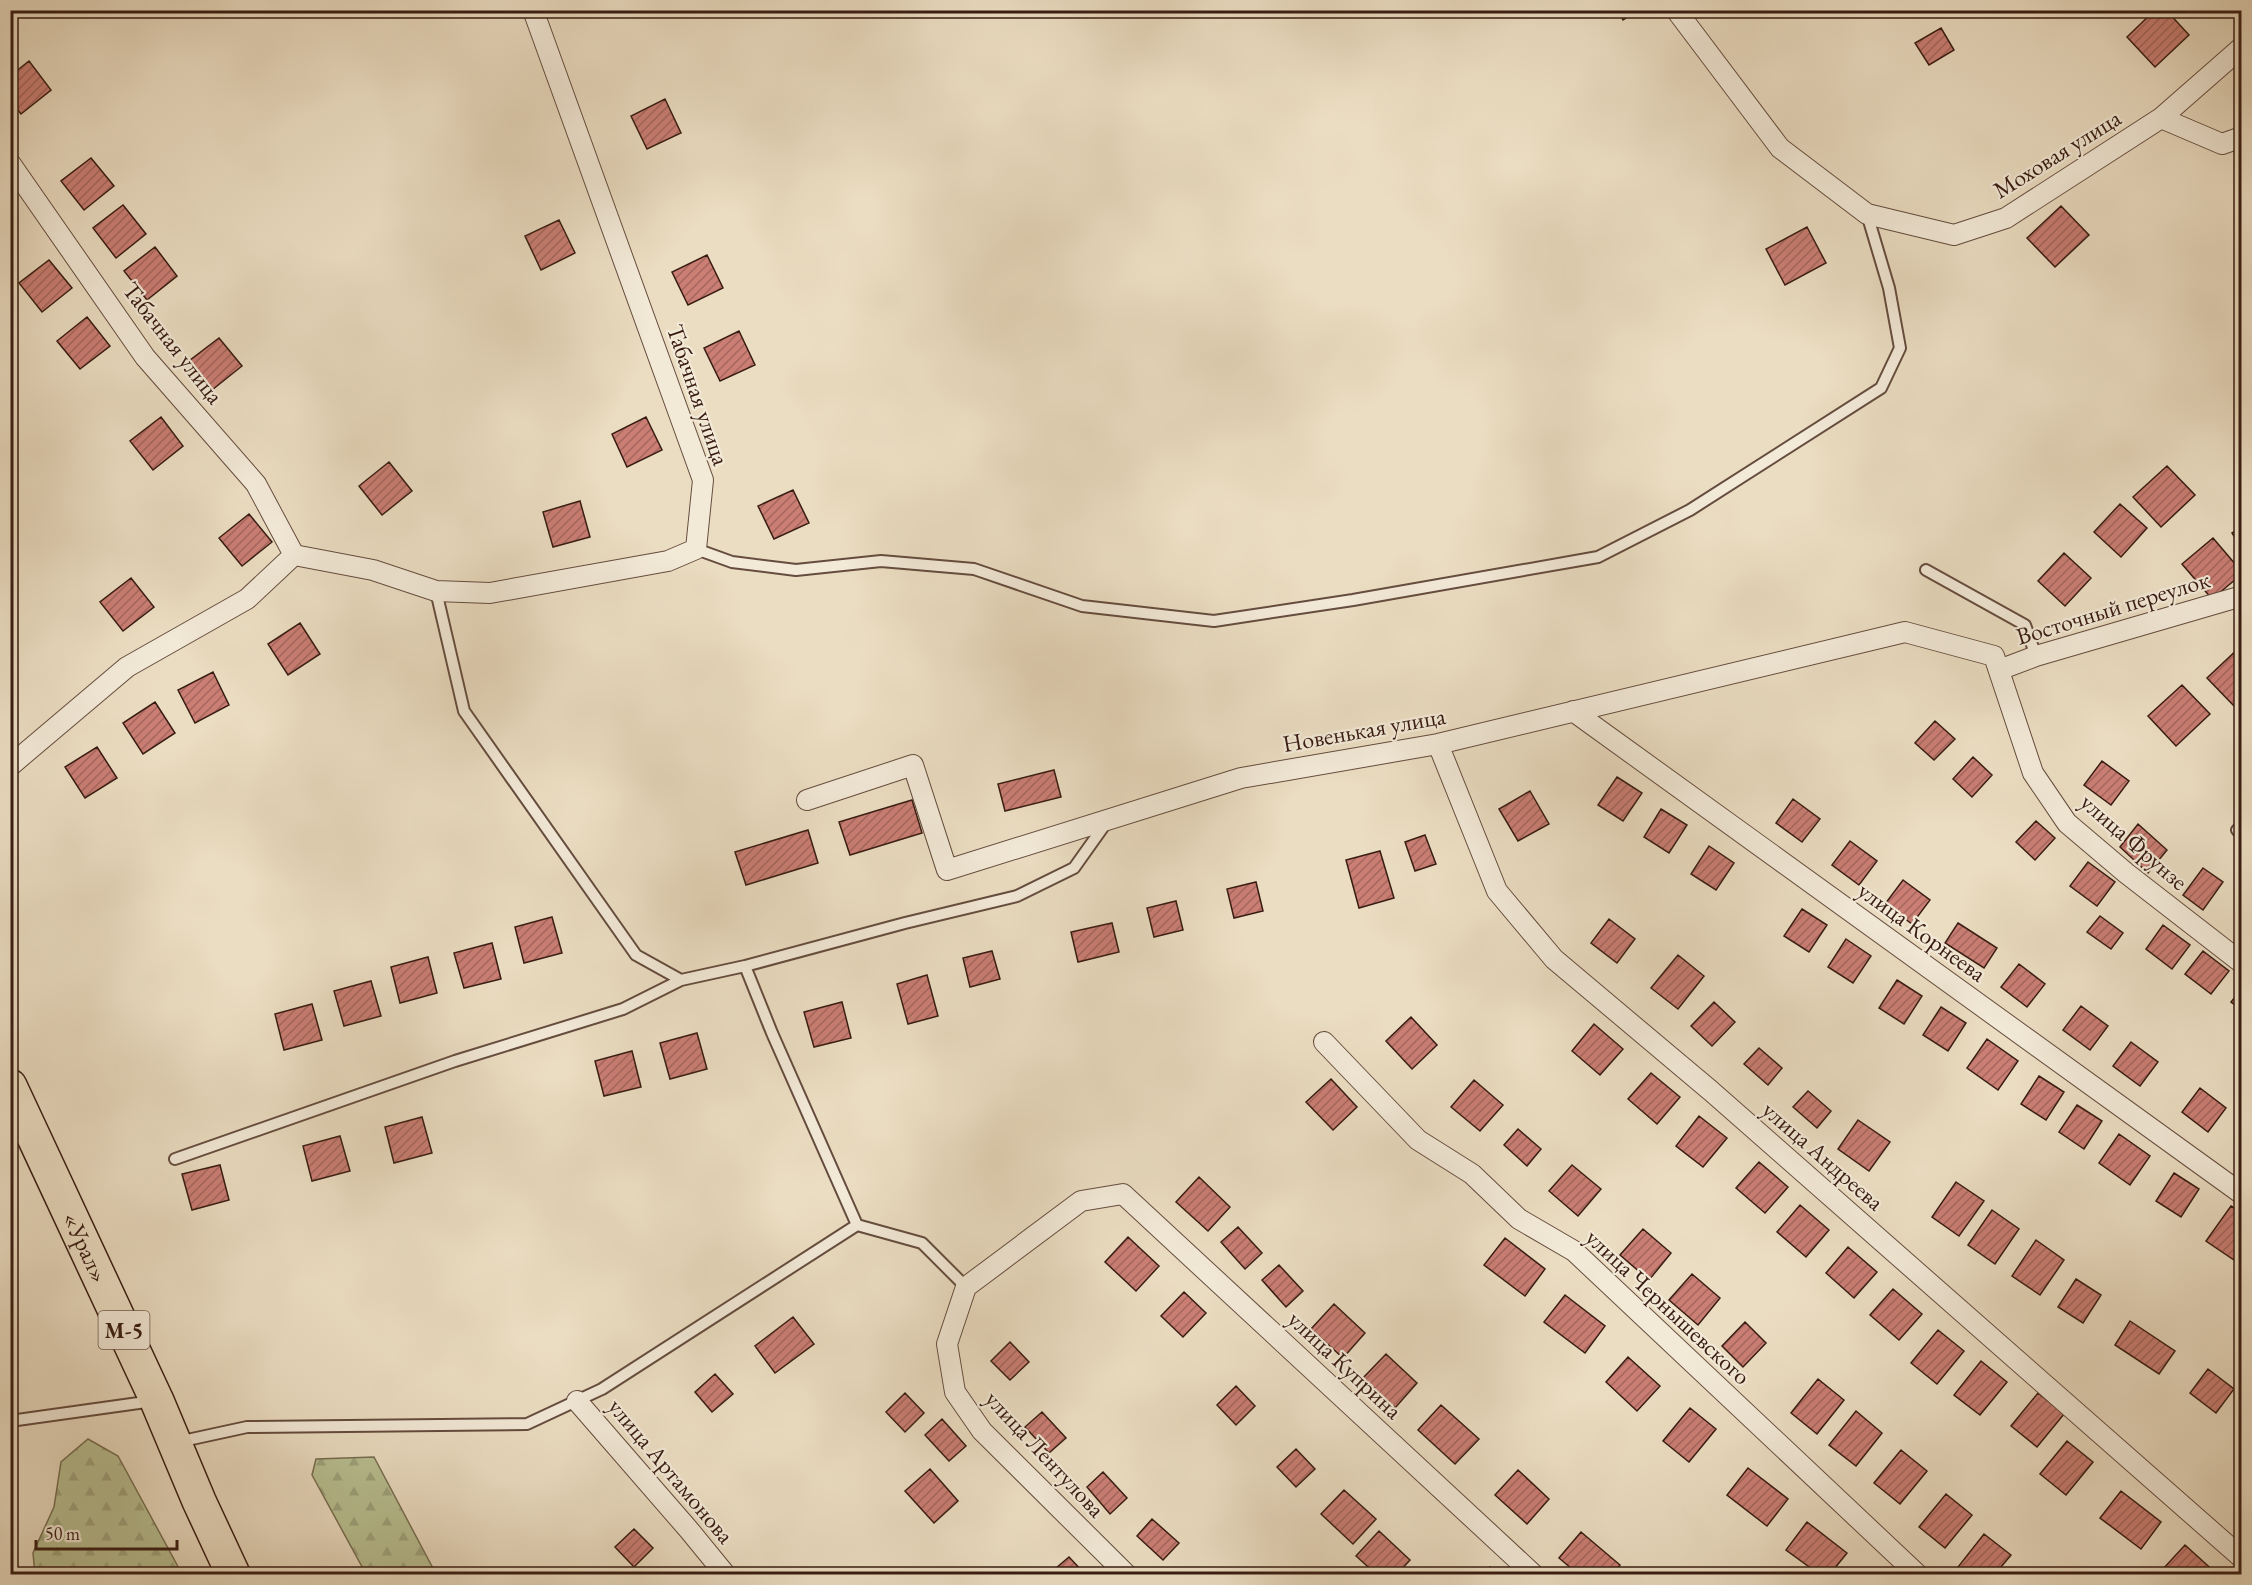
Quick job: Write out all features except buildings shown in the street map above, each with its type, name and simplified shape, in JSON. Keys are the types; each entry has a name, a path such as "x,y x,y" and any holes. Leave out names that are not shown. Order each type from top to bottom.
{"highway":[{"name":"«Урал»","path":"10,1086 157,1401 199,1502 233,1575"}],"street":[{"name":"Табачная улица","path":"533,10 703,480 696,549"},
{"name":"Моховая улица","path":"1676,10 1780,148 1867,214 1954,235 2006,218 2161,118 2241,47"},
{"path":"2161,118 2223,144 2241,137"},
{"name":"Табачная улица","path":"10,162 145,357 256,484 294,555"},
{"path":"10,766 127,667 247,599 294,555 373,570 436,591 490,593 668,561 696,549"},
{"name":"Восточный переулок","path":"1999,670 2036,656 2241,596"},
{"name":"Новенькая улица","path":"807,800 913,765 947,870 1241,778 1438,744 1905,632 1995,656 1999,670"},
{"name":"улица Фрунзе","path":"1999,670 2033,773 2067,823 2126,873 2241,963"},
{"name":"улица Корнеева","path":"1573,711 2241,1194"},
{"name":"улица Андреева","path":"1438,744 1497,891 1554,959 1711,1091 2241,1558"},
{"name":"улица Чернышевского","path":"1324,1042 1418,1140 1472,1174 1519,1219 1574,1251 1917,1575"},
{"name":"улица Куприна","path":"966,1287 1081,1201 1123,1194 1533,1575"},
{"name":"улица Лентулова","path":"966,1287 947,1344 956,1392 982,1431 1126,1575"},
{"name":"улица Артамонова","path":"577,1401 725,1575"}],"lane":[{"path":"696,549 732,562 796,570 881,561 974,569 1082,606 1214,621 1353,600 1598,557 1690,510 1881,388 1900,348 1889,288 1867,214"},
{"path":"1926,570 2025,624 2036,656"},
{"path":"436,591 464,711 636,955 681,980"},
{"path":"175,1159 455,1061 623,1009 681,980 1017,897 1074,868 1108,820"},
{"path":"745,966 772,1033 857,1225"},
{"path":"174,1442 247,1427 527,1424 602,1389 857,1225 922,1243 966,1287"},
{"path":"10,1421 157,1401"}],"green space":[{"path":"88,1439 118,1456 182,1574 35,1574 33,1553 54,1507 61,1462"},
{"path":"374,1457 436,1574 366,1574 312,1475 316,1459"}]}
